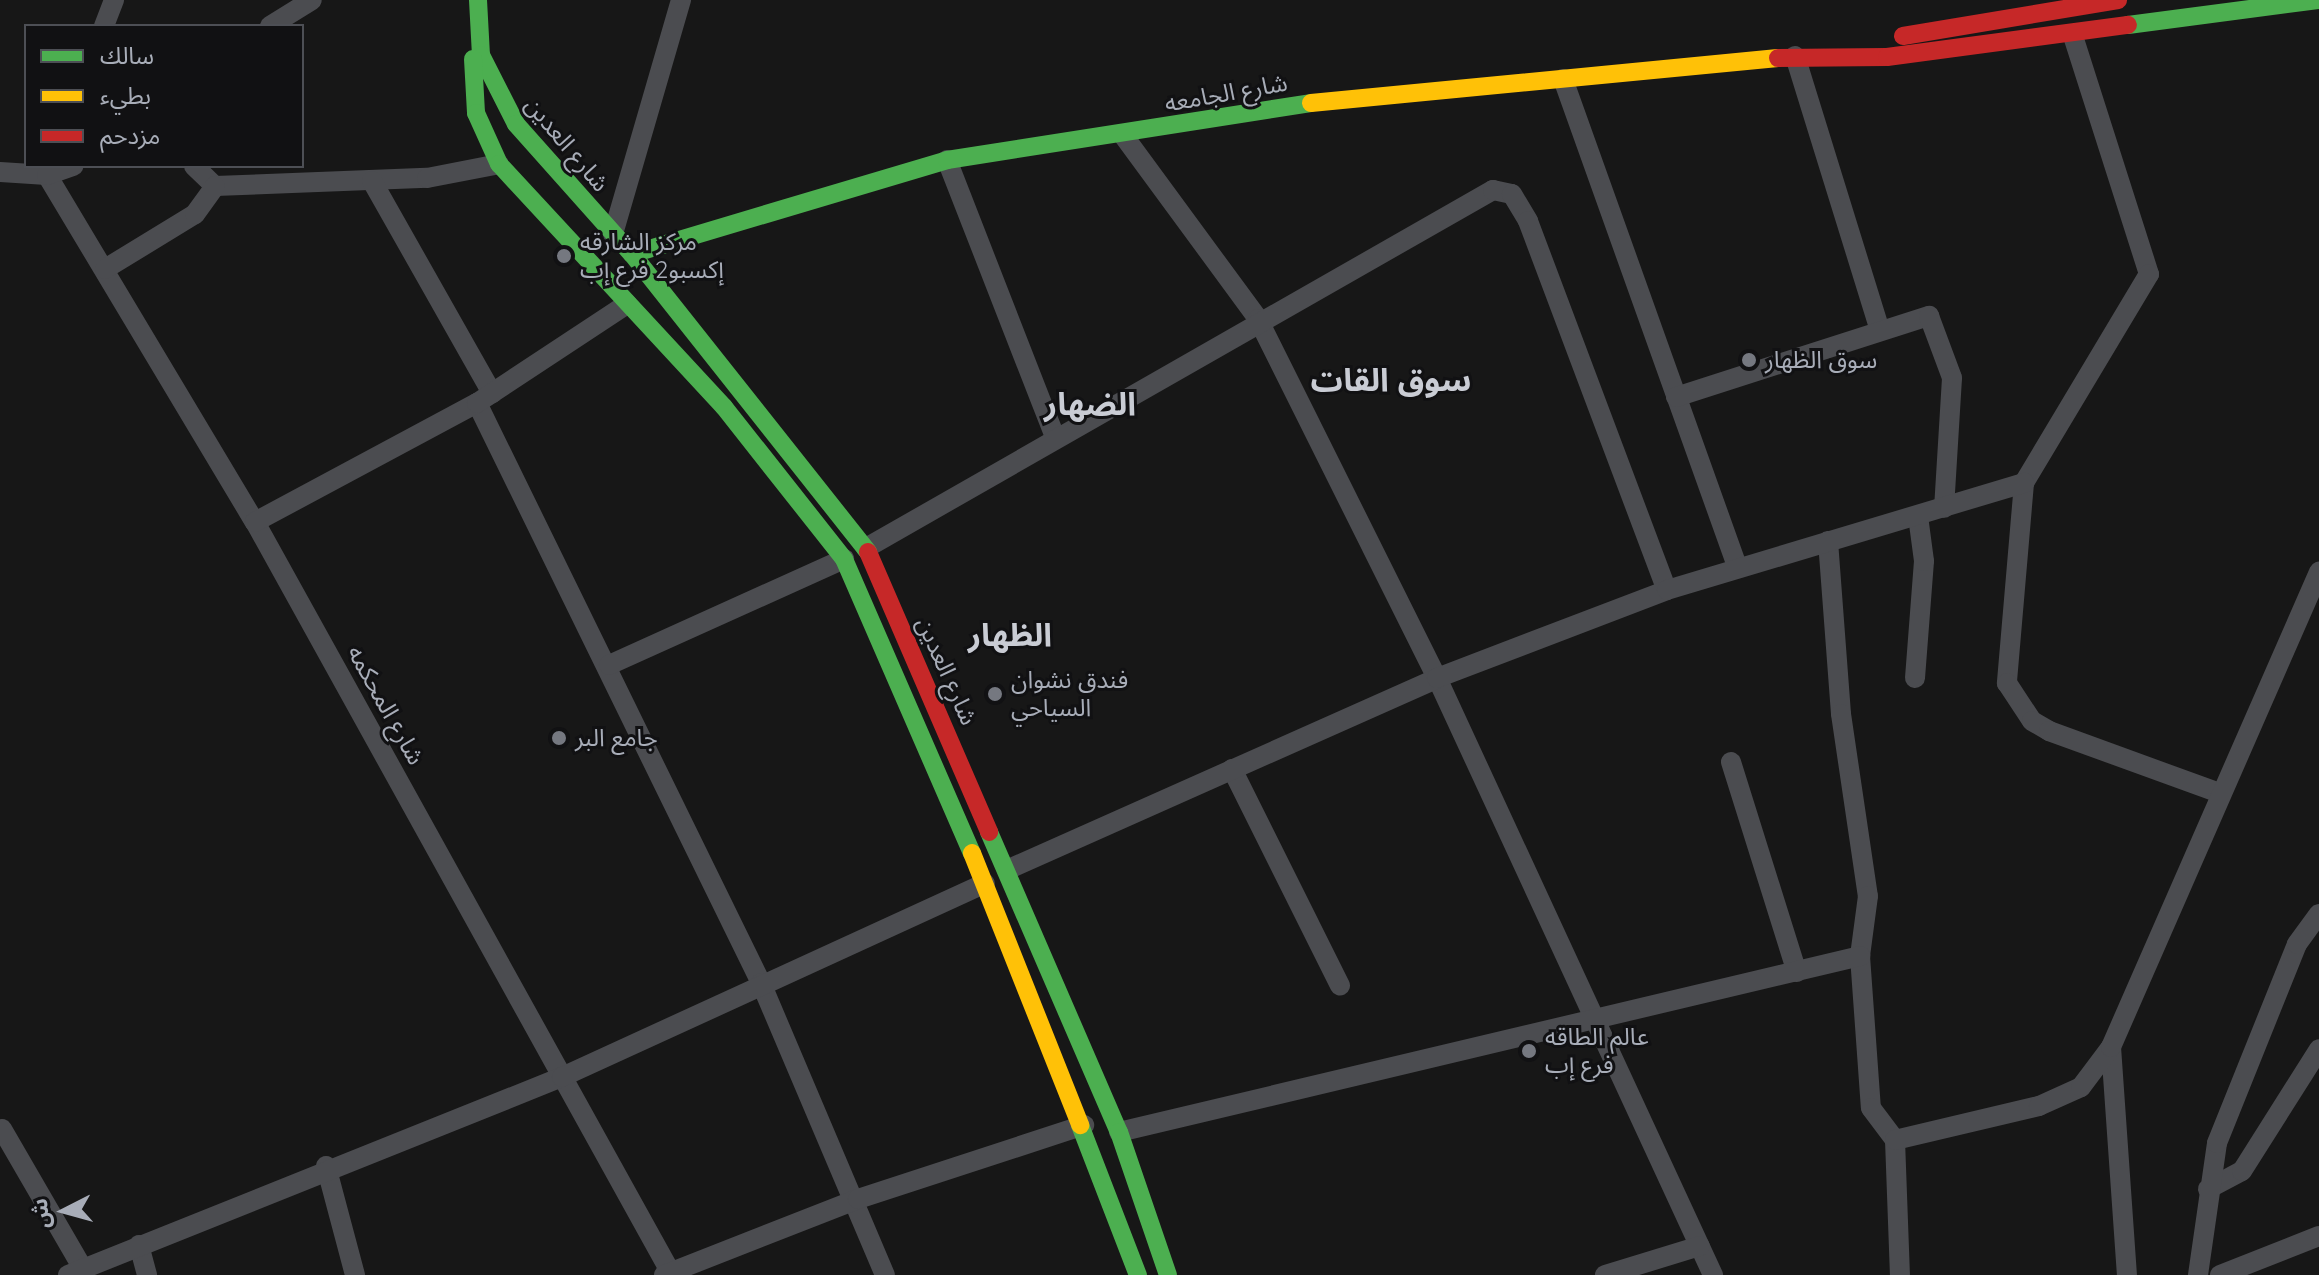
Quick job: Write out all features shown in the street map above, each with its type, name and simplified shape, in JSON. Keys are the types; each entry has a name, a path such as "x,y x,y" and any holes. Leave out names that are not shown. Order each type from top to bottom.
{"main road":[{"path":"477,36 478,0"},
{"name":"شارع الجامعه","path":"632,254 947,160 1123,135 1288,105 1841,52 2118,0"},
{"name":"شارع الجامعه","path":"1841,52 1887,57 2073,36 2318,0"},
{"name":"شارع العدين","path":"477,36 476,113 499,164 724,407 844,559 985,883 1084,1125 1138,1275"},
{"name":"شارع العدين","path":"477,36 504,108 632,254 866,548 1009,869 1119,1132 1168,1275"}],"street":[{"path":"105,24 114,0"},
{"path":"273,24 312,0"},
{"path":"613,234 681,0"},
{"path":"2073,36 2149,274 2024,483 2007,683 2032,721 2049,731 2217,792"},
{"path":"1795,56 1879,327"},
{"path":"1563,79 1737,566"},
{"path":"1123,135 1258,319 1437,678 1593,1022 1713,1275"},
{"path":"947,160 1055,437"},
{"path":"196,168 215,186 372,181 499,164"},
{"path":"0,172 49,170"},
{"name":"شارع المحكمه","path":"49,170 255,522 669,1274"},
{"path":"372,181 485,398 761,983 858,1199 885,1275"},
{"path":"105,269 195,214 215,186"},
{"path":"866,548 1258,319 1493,190 1512,194 1667,590"},
{"path":"255,522 485,398 627,304"},
{"path":"1676,397 1879,327 1929,316 1940,331 1952,378 1944,508"},
{"path":"1009,869 1437,678 1667,590 1737,566 2024,483"},
{"path":"1915,678 1924,561 1918,516"},
{"path":"1828,541 1841,714 1868,896 1860,956 1871,1108 1895,1140 1900,1275"},
{"path":"609,665 844,559"},
{"path":"1895,1140 2039,1106 2081,1087 2111,1047 2217,792 2319,572"},
{"path":"1731,762 1797,972"},
{"path":"1232,769 1340,986"},
{"path":"1,1129 76,1272 326,1166 562,1077 761,983 985,883"},
{"path":"2198,1275 2217,1143 2292,959 2319,914"},
{"path":"1119,1132 1593,1022 1860,956"},
{"path":"2111,1047 2127,1275"},
{"path":"2208,1189 2242,1171 2319,1049"},
{"path":"669,1274 858,1199 1084,1125"},
{"path":"326,1166 355,1275"},
{"path":"2220,1275 2319,1236"},
{"path":"139,1245 147,1275"},
{"path":"1605,1275 1700,1246"}],"traffic: fast":[{"path":"478,0 481,55 516,124 632,254 868,552"},
{"path":"2128,25 2318,0"},
{"path":"473,59 476,113 499,164 724,407 844,559 972,853"},
{"path":"632,254 947,160 1311,103"},
{"path":"989,832 1119,1132 1168,1275"},
{"path":"1080,1125 1138,1275"}],"traffic: slow":[{"path":"1311,103 1778,58"},
{"path":"972,853 1080,1125"}],"traffic: jam":[{"path":"1903,36 2118,0"},
{"path":"1778,58 1887,57 2128,25"},
{"path":"868,552 989,832"}],"place":[{"name":"مركز الشارقه إكسبو2 فرع إب","path":"564,256"},
{"name":"سوق الظهار","path":"1749,360"},
{"name":"فندق نشوان السياحي","path":"995,694"},
{"name":"جامع البر","path":"559,738"},
{"name":"عالم الطاقه فرع إب","path":"1529,1051"}],"district":[{"name":"سوق القات","path":"1391,379"},
{"name":"الضهار","path":"1090,403"},
{"name":"الظهار","path":"1010,634"}]}
